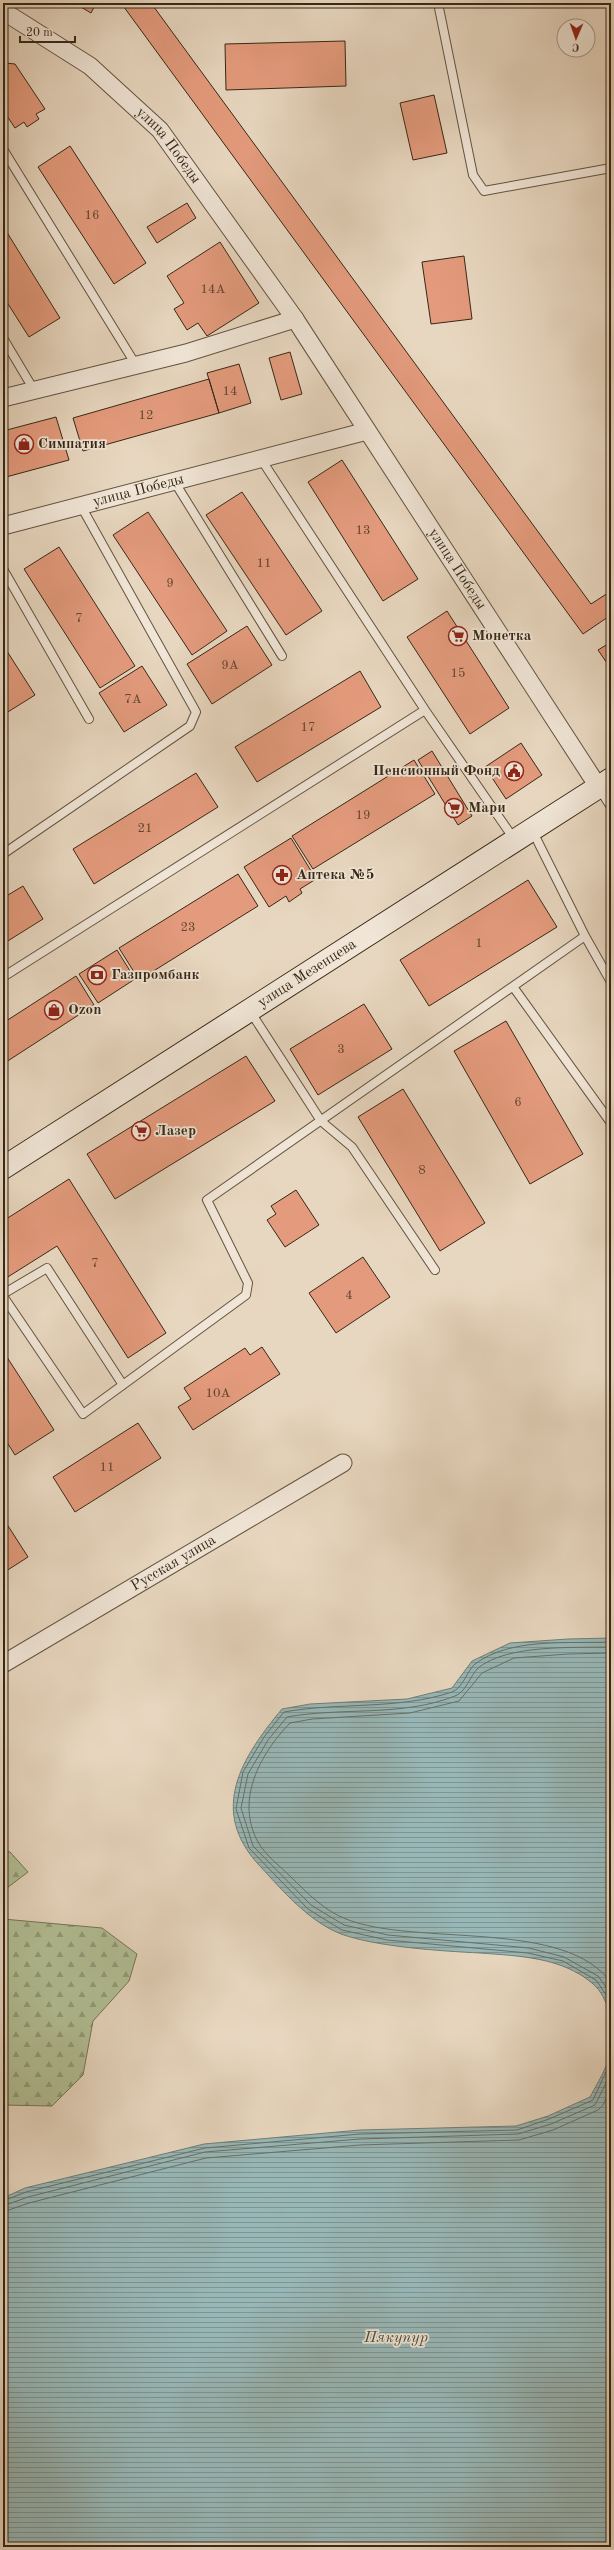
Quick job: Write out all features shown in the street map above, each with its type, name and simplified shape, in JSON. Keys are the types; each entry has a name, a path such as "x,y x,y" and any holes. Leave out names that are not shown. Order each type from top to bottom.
{"main road":[{"name":"улица Мезенцева","path":"3,1168 605,783"}],"street":[{"name":"улица Победы","path":"3,11 90,66 160,130 296,319 367,431 605,783"},
{"path":"3,398 186,353 296,319"},
{"name":"улица Победы","path":"3,526 367,431"},
{"name":"Русская улица","path":"3,1664 343,1463"}],"lane":[{"path":"438,3 473,175 484,191 611,168"},
{"path":"3,149 136,365"},
{"path":"3,338 34,390"},
{"path":"261,459 425,710 523,835 585,936 611,982"},
{"path":"174,481 282,656"},
{"path":"3,854 190,726 196,712 81,506"},
{"path":"3,569 89,719"},
{"path":"3,977 425,710"},
{"path":"605,783 611,807"},
{"path":"123,1385 47,1268 3,1295 83,1414 123,1385 246,1294 248,1284 207,1200 514,988 585,936"},
{"path":"514,988 611,1123"},
{"path":"250,1010 321,1121 352,1147 435,1270"}],"green space":[{"path":"3,1851 10,1852 28,1872 3,1891"},
{"path":"3,1919 102,1928 137,1954 129,1981 93,2021 83,2075 52,2106 3,2105"}],"water":[{"path":"611,1638 611,2025 607,2006 598,1989 580,1974 553,1963 539,1959 510,1955 428,1950 391,1945 341,1934 318,1921 296,1904 259,1865 244,1844 235,1824 233,1804 236,1784 254,1746 282,1709 310,1704 407,1699 452,1688 472,1661 510,1643"},
{"path":"611,2025 612,2036 611,2046"},
{"name":"Пякупур","path":"611,2046 611,2547 3,2547 3,2198 25,2188 204,2144 360,2130 516,2126 548,2116 590,2097 607,2065"}],"building":[{"path":"74,3 96,3 91,13"},
{"path":"121,3 151,3 591,604 611,591 611,615 583,634"},
{"path":"345,41 346,86 226,90 225,44"},
{"path":"3,64 15,64 45,109 36,114 39,119 27,127 24,122 15,128 3,110"},
{"path":"434,95 447,153 413,160 400,103"},
{"path":"70,146 146,263 114,284 38,167"},
{"path":"187,203 196,218 157,243 147,227"},
{"path":"3,226 60,318 29,337 3,296"},
{"path":"220,242 259,303 207,336 198,323 187,330 174,309 184,303 167,276"},
{"path":"464,256 472,319 431,324 422,262"},
{"path":"290,352 302,394 281,400 269,358"},
{"path":"239,364 251,403 219,413 207,373"},
{"path":"209,379 219,413 83,451 73,418"},
{"path":"56,417 69,460 6,477 3,467 3,431"},
{"path":"342,460 418,579 383,601 308,482"},
{"path":"242,492 322,611 286,635 206,515"},
{"path":"148,512 227,631 192,655 113,535"},
{"path":"59,547 135,666 100,688 24,569"},
{"path":"447,611 509,708 470,734 407,637"},
{"path":"247,626 272,665 212,704 187,664"},
{"path":"611,642 611,669 598,650"},
{"path":"3,645 35,695 3,715"},
{"path":"142,666 167,705 124,732 99,693"},
{"path":"360,671 381,707 257,782 235,747"},
{"name":"Пенсионный Фонд","path":"521,743 542,775 506,799 485,767"},
{"path":"432,751 472,816 458,825 418,760"},
{"path":"414,760 435,794 313,869 292,836"},
{"path":"196,773 218,807 94,884 73,849"},
{"path":"291,838 316,879 300,889 302,893 289,902 286,896 269,907 244,867"},
{"path":"238,874 258,906 139,980 119,948"},
{"path":"528,880 557,927 429,1006 400,960"},
{"path":"23,886 43,919 3,944 3,898"},
{"path":"117,950 135,979 98,1003 79,974"},
{"path":"76,976 94,1005 3,1064 3,1023"},
{"path":"364,1004 392,1049 318,1095 290,1049"},
{"path":"506,1021 583,1154 530,1184 454,1051"},
{"path":"246,1056 275,1101 115,1199 87,1154"},
{"path":"403,1089 485,1223 440,1251 358,1117"},
{"path":"69,1179 166,1333 128,1358 57,1246 3,1280 3,1221"},
{"path":"296,1190 319,1225 285,1247 267,1220 276,1214 271,1206"},
{"path":"363,1257 390,1297 336,1333 309,1293"},
{"path":"262,1347 280,1374 193,1430 178,1407 191,1399 184,1388 245,1348 250,1355"},
{"path":"3,1351 54,1430 15,1455 3,1436"},
{"path":"138,1423 161,1458 75,1512 53,1477"},
{"path":"3,1518 28,1557 3,1573"}],"place":[{"name":"Симпатия","path":"24,444"},
{"name":"Монетка","path":"458,636"},
{"name":"Пенсионный Фонд","path":"514,771"},
{"name":"Мари","path":"454,808"},
{"name":"Аптека №5","path":"282,875"},
{"name":"Газпромбанк","path":"97,975"},
{"name":"Ozon","path":"54,1010"},
{"name":"Лазер","path":"141,1131"}]}
